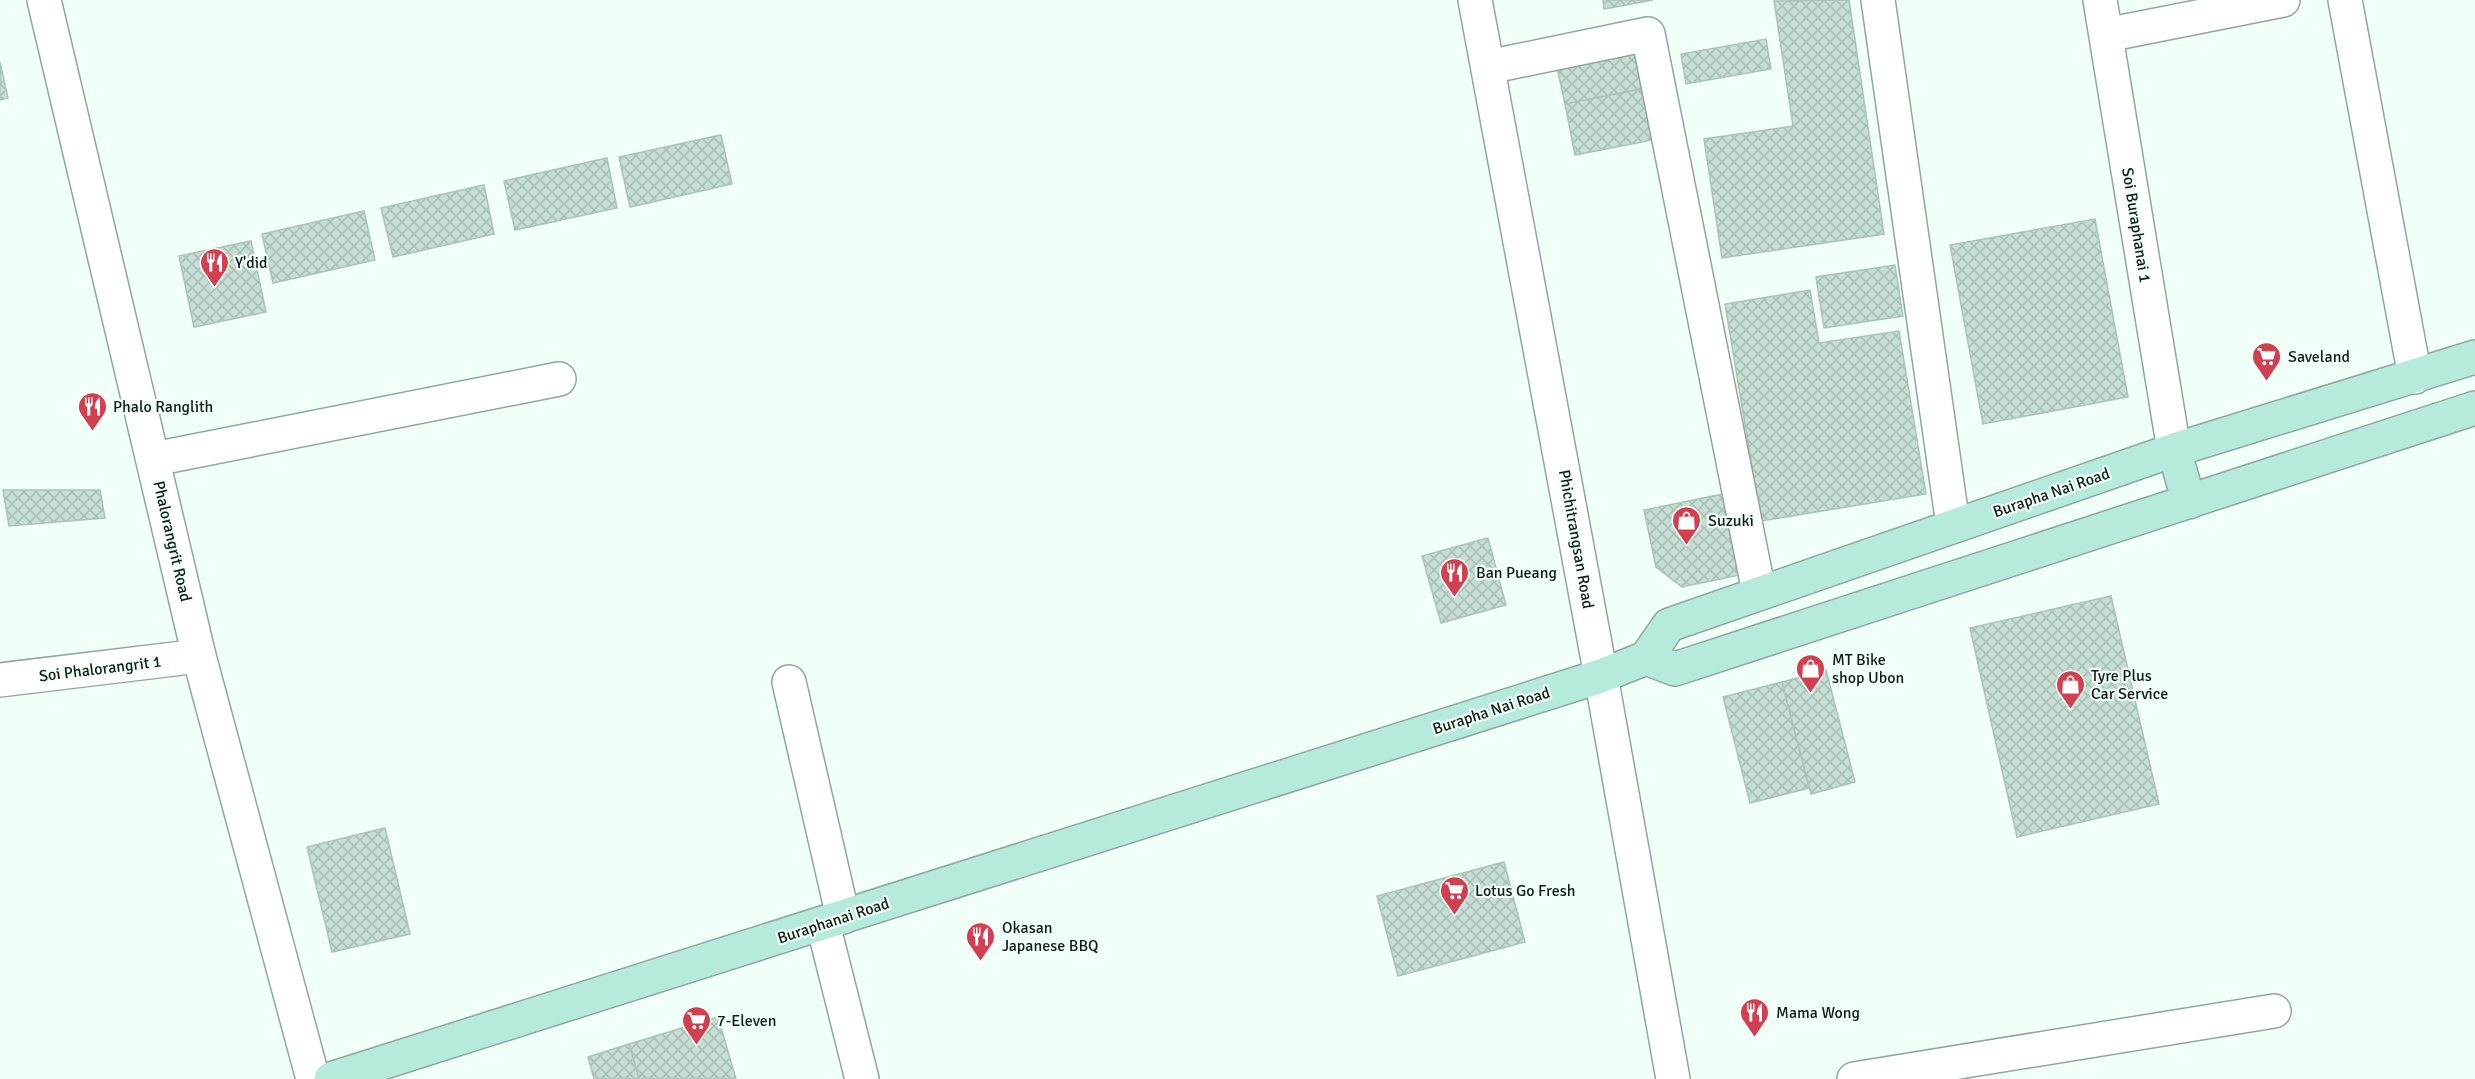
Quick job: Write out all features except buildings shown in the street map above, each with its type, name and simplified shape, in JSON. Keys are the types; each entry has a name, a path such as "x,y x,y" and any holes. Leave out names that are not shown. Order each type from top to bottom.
{"main road":[{"name":"Burapha Nai Road","path":"833,920 1601,676 1646,658 1669,625 1759,592 2174,450 2475,357"},
{"path":"1646,658 1676,669 2475,408"},
{"path":"2174,450 2189,502"},
{"name":"Buraphanai Road","path":"331,1079 833,920"}],"street":[{"name":"Phalorangrit Road","path":"44,0 199,656 313,1079"},
{"name":"Phichitrangsan Road","path":"1475,0 1674,1079"},
{"path":"1878,0 1953,525"},
{"name":"Soi Buraphanai 1","path":"2100,0 2174,450"},
{"path":"2106,35 2283,0"},
{"path":"2346,0 2415,377"},
{"path":"1488,67 1648,34 1759,592"},
{"path":"154,459 559,379"},
{"name":"Soi Phalorangrit 1","path":"0,680 199,656"},
{"path":"789,682 862,1079"},
{"path":"1854,1079 2274,1011"}],"place":[{"name":"Y'did","path":"214,288"},
{"name":"Saveland","path":"2267,382"},
{"name":"Phalo Ranglith","path":"92,432"},
{"name":"Suzuki","path":"1687,546"},
{"name":"Ban Pueang","path":"1455,598"},
{"name":"MT Bike shop Ubon","path":"1811,694"},
{"name":"Tyre Plus Car Service","path":"2070,710"},
{"name":"Lotus Go Fresh","path":"1454,916"},
{"name":"Okasan Japanese BBQ","path":"981,962"},
{"name":"Mama Wong","path":"1755,1038"},
{"name":"7-Eleven","path":"696,1046"}]}
